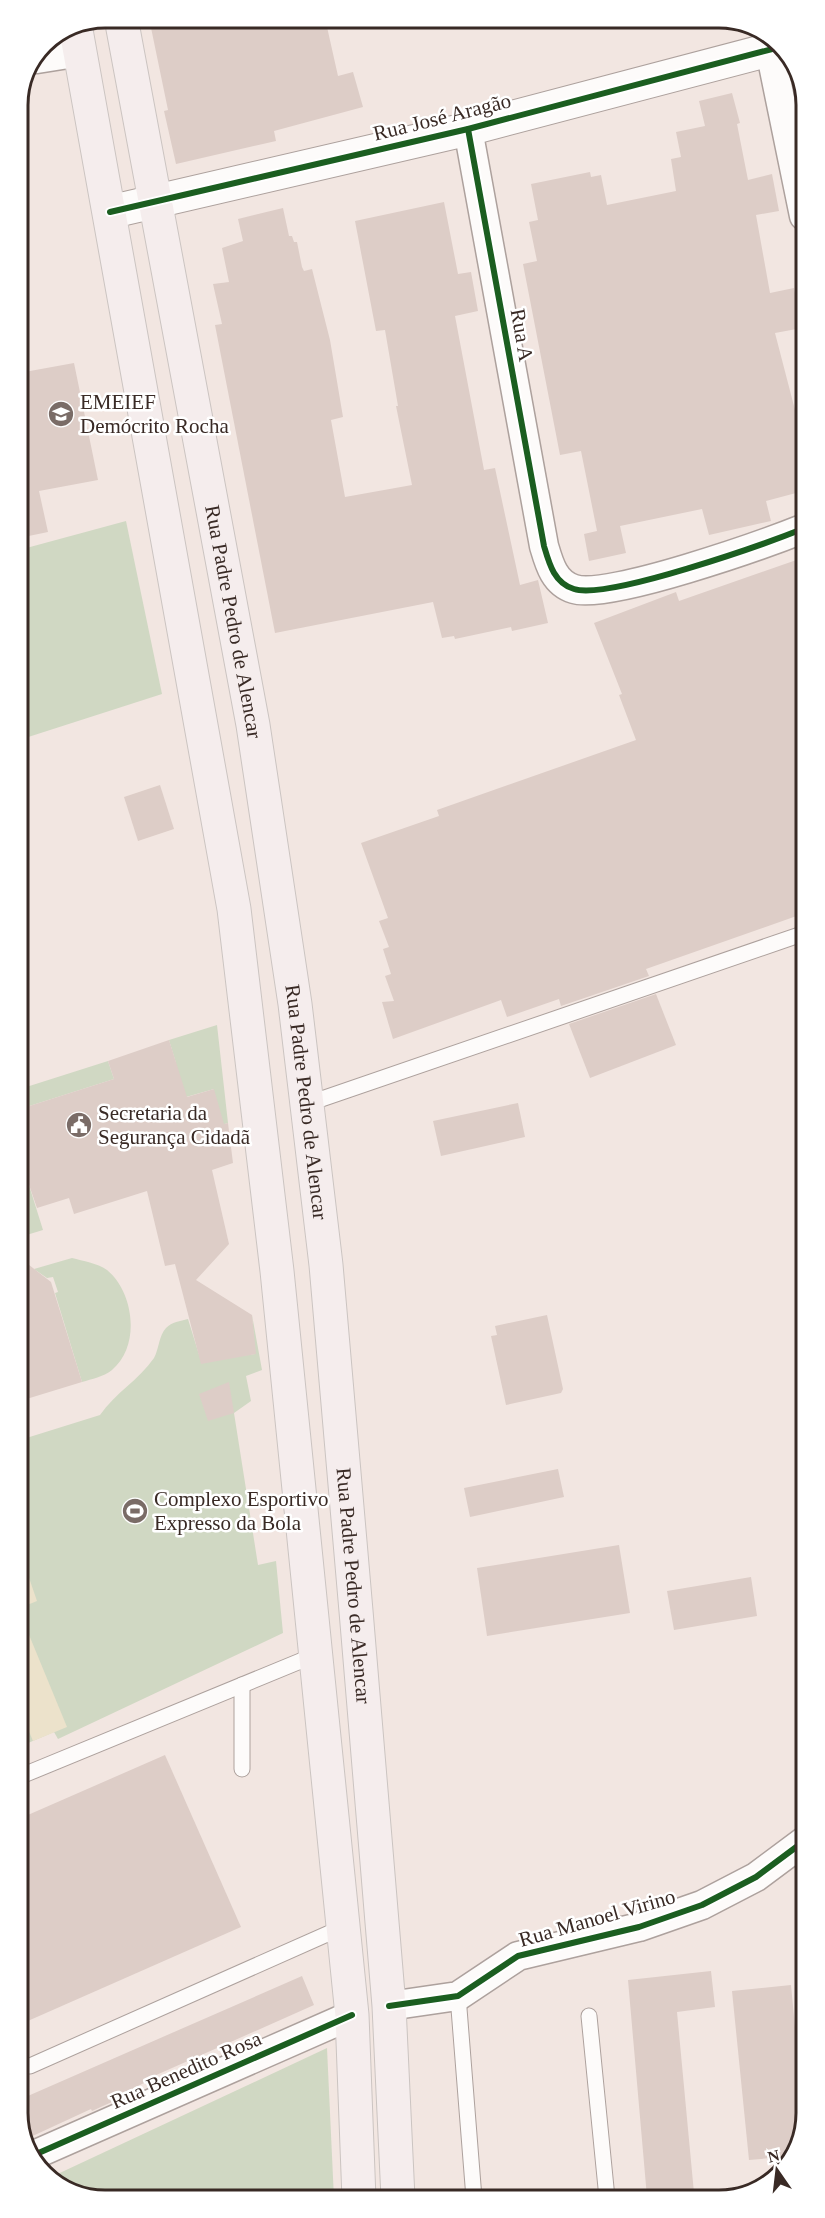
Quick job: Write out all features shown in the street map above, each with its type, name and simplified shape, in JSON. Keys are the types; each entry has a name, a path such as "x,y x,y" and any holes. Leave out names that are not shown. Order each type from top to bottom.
{"main road":[{"name":"Rua Padre Pedro de Alencar","path":"123,28 253,725 308,1116 326,1265 389,2006 398,2189"},
{"path":"78,41 234,909 277,1271 352,2014 358,2189"},
{"path":"204,734 253,725"},
{"path":"261,1132 308,1116"},
{"path":"277,1271 326,1265"}],"street":[{"path":"49,54 78,41"},
{"name":"Rua José Aragão","path":"110,213 468,129 772,50"},
{"path":"776,53 796,170"},
{"name":"Rua A","path":"468,129 544,546 552,573 571,589 586,592 630,585 796,531"},
{"name":"Rua Manoel Virino","path":"389,2006 458,1996 518,1956 639,1927 702,1905 756,1877 796,1847"},
{"name":"Rua Benedito Rosa","path":"39,2153 352,2014"}],"lane":[{"path":"308,1116 796,936"},
{"path":"28,1773 315,1655"},
{"path":"242,1685 242,1769"},
{"path":"30,2066 343,1927"},
{"path":"458,1996 473,2190"},
{"path":"589,2016 606,2190"}],"green space":[{"path":"126,521 162,694 29,737 29,547"},
{"path":"217,1025 228,1123 201,1131 214,1089 172,1101 169,1066 176,1063 169,1040"},
{"path":"108,1061 114,1079 29,1106 29,1086"},
{"path":"28,1183 43,1230 28,1234"},
{"path":"72,1258 107,1270 123,1292 130,1319 130,1334 121,1360 109,1372 82,1382 55,1293 58,1292 53,1277 47,1278 34,1269"},
{"name":"Complexo Esportivo Expresso da Bola","path":"252,1315 262,1370 246,1376 251,1401 234,1413 258,1565 276,1561 283,1633 58,1739 54,1732 28,1743 28,1437 100,1415 148,1366 156,1354 164,1331 176,1322 188,1319 201,1361 255,1354"},
{"path":"327,2048 334,2189 100,2189 71,2182 58,2174"}],"sand":[{"path":"28,1576 37,1601 28,1605"},
{"path":"28,1633 67,1727 33,1741 28,1730"}],"building":[{"path":"151,28 327,28 338,76 353,72 363,107 274,131 276,141 176,164 164,111 168,110"},
{"path":"732,93 740,123 737,124 748,180 772,174 779,211 756,215 770,293 794,288 796,298 796,329 775,333 796,410 796,493 766,501 771,521 709,535 702,509 620,526 626,553 589,561 584,534 597,531 581,451 560,455 523,264 537,261 529,222 538,220 531,184 590,172 591,177 601,175 607,205 676,191 671,159 681,157 676,132 705,126 699,101"},
{"path":"444,202 458,274 471,272 478,311 455,316 484,470 495,468 520,585 538,580 548,623 512,631 511,627 455,639 454,636 442,638 433,602 275,633 215,325 222,324 213,284 229,282 222,248 243,241 238,219 283,208 289,236 297,242 302,267 304,271 312,269 330,340 343,417 331,420 345,497 412,485 396,406 398,406 385,330 376,331 355,221"},
{"path":"74,363 98,480 39,491 48,532 29,536 29,371"},
{"path":"796,560 796,916 646,969 649,976 561,1006 559,999 507,1017 501,1000 393,1039 382,1002 394,1001 385,976 391,974 383,949 389,947 379,921 388,918 361,843 439,816 437,810 636,740 619,695 622,694 594,623 676,592 679,601"},
{"path":"160,785 174,829 138,841 124,797"},
{"path":"656,994 676,1045 590,1078 569,1024"},
{"path":"169,1040 187,1097 214,1089 224,1124 228,1123 233,1163 212,1170 229,1244 196,1280 252,1315 256,1354 201,1364 175,1264 165,1266 147,1191 74,1214 69,1198 37,1208 28,1183 29,1106 114,1079 108,1061"},
{"path":"518,1103 525,1137 441,1156 433,1121"},
{"path":"28,1265 51,1282 82,1382 28,1398"},
{"path":"547,1315 563,1389 561,1393 506,1405 491,1336 497,1335 495,1326"},
{"path":"229,1382 234,1413 208,1421 199,1394"},
{"path":"558,1469 564,1497 470,1517 464,1488"},
{"path":"619,1545 630,1613 487,1636 477,1568"},
{"path":"751,1577 757,1616 674,1630 667,1591"},
{"path":"165,1755 241,1927 28,2021 28,1815"},
{"path":"711,1971 715,2007 677,2012 694,2190 646,2190 628,1980"},
{"path":"302,1976 314,2005 145,2080 146,2082 114,2098 114,2101 32,2136 28,2096"},
{"path":"791,1985 796,2038 796,2123 789,2147 782,2157 749,2160 732,1991"}],"cycle path":[{"path":"110,212 468,129 772,49"},
{"path":"468,129 544,546 550,565 557,577 574,589 592,590 619,586 687,569 796,531"},
{"path":"389,2006 458,1996 518,1956 639,1927 702,1905 756,1877 796,1847"},
{"path":"39,2153 352,2015"}],"place":[{"name":"EMEIEF Demócrito Rocha","path":"61,414"},
{"name":"Secretaria da Segurança Cidadã","path":"79,1125"},
{"name":"Complexo Esportivo Expresso da Bola","path":"135,1511"}]}
